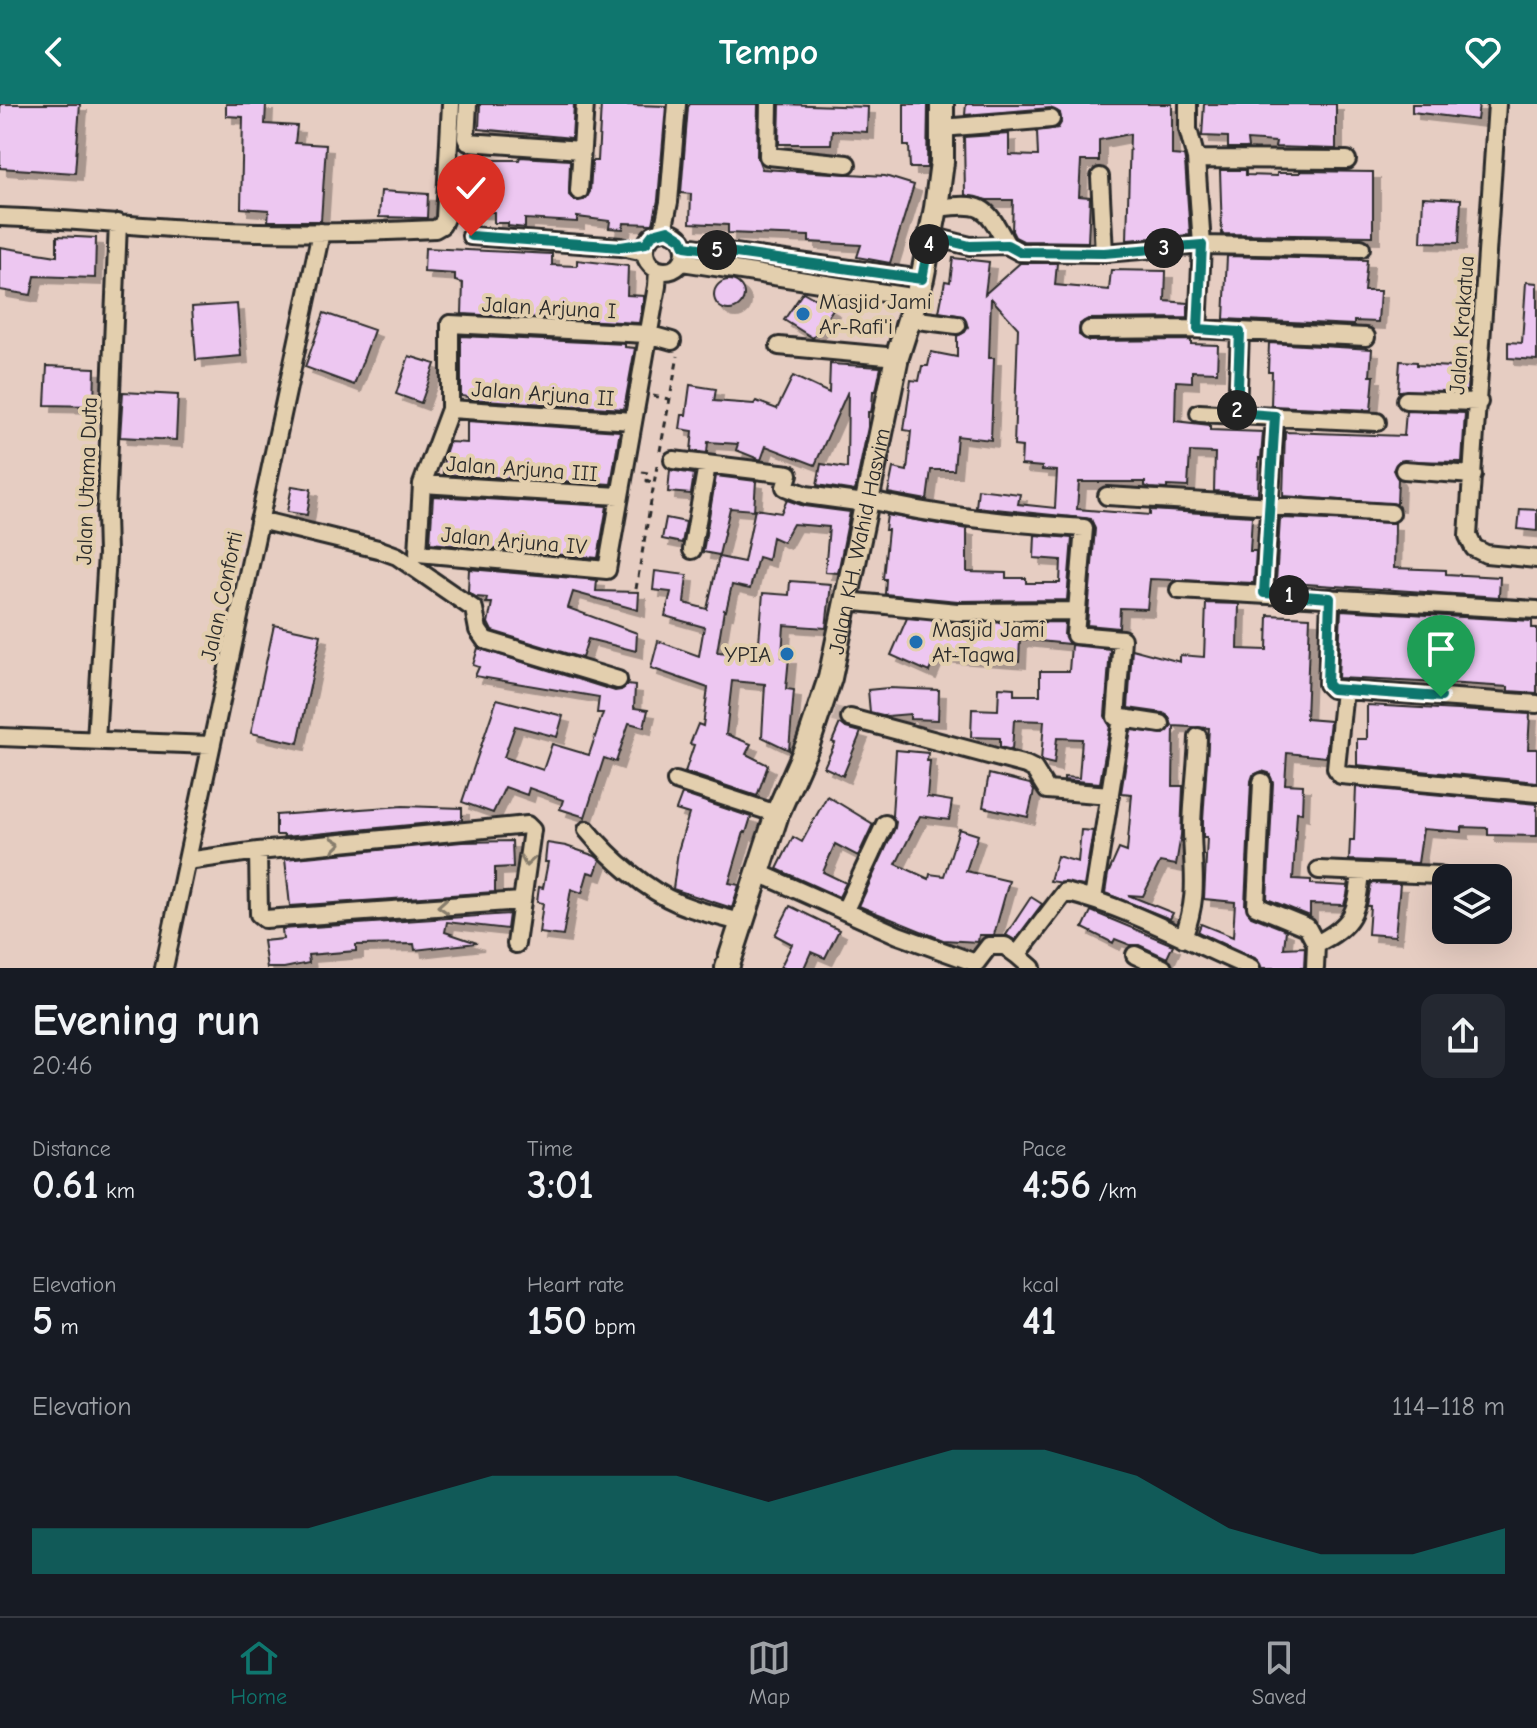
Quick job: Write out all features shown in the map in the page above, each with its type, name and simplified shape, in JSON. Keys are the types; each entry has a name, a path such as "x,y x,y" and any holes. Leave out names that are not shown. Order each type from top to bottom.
{"street":[{"path":"0,217 202,230 321,232 435,229 442,225 445,218 451,104"},
{"path":"468,104 468,142 581,150"},
{"path":"579,191 585,104"},
{"path":"667,231 677,104"},
{"path":"769,104 768,156 847,164"},
{"name":"Jalan KH. Wahid Hasyim","path":"727,968 777,814 835,714 846,601 897,357 916,299 936,208 942,162 942,104"},
{"path":"1188,104 1188,129 1196,159 1202,245 1198,329"},
{"name":"Jalan Krakatua","path":"1497,104 1468,536 1474,548 1486,554 1537,559"},
{"path":"942,128 1051,119"},
{"path":"1196,159 1347,160"},
{"path":"1100,177 1104,253"},
{"path":"936,208 973,204 992,216 1007,245"},
{"name":"Jalan Utama Duta","path":"96,741 107,554 118,223"},
{"path":"667,231 682,239 684,254 677,268 660,276 648,263 646,248 653,234 667,231"},
{"name":"Jalan Conforti","path":"164,968 321,232"},
{"path":"471,236 646,248"},
{"path":"930,236 970,246 1007,245 1020,252 1104,253 1202,245 1361,248"},
{"path":"684,254 789,259 916,299 957,325"},
{"path":"684,254 787,277 916,299"},
{"path":"787,277 789,259"},
{"path":"619,496 633,421 644,387 647,334 660,276"},
{"name":"Jalan Arjuna I","path":"450,409 450,324 647,334 672,341"},
{"path":"1089,330 1198,329 1366,337"},
{"path":"1237,413 1240,332"},
{"path":"779,346 897,357"},
{"path":"1406,400 1479,402"},
{"path":"422,484 450,409"},
{"name":"Jalan Arjuna II","path":"450,409 633,421"},
{"path":"1199,413 1377,422"},
{"path":"1264,593 1275,416"},
{"path":"673,460 789,474 785,487 806,495 866,501 993,522 1084,528 1075,635 1122,639 1116,717 1161,724"},
{"path":"692,550 707,465"},
{"path":"1404,470 1473,475"},
{"name":"Jalan Arjuna III","path":"422,484 619,496"},
{"name":"Jalan Arjuna IV","path":"422,484 418,553 607,570 619,496"},
{"path":"1107,496 1391,513"},
{"path":"259,520 397,556 474,609 478,630 485,640 618,680"},
{"path":"1179,590 1537,610"},
{"path":"1330,598 1327,684 1332,689 1537,704"},
{"path":"846,601 957,612 1077,611"},
{"path":"1344,690 1336,768 1341,775 1537,793"},
{"path":"835,714 1026,765 1034,769 1047,790 1110,795"},
{"path":"1093,899 1122,718"},
{"path":"0,737 211,745"},
{"path":"1183,938 1193,911 1195,893 1192,830 1198,737"},
{"path":"676,781 777,814"},
{"path":"1262,782 1256,906 1307,927 1316,944 1315,968"},
{"path":"845,910 885,824"},
{"path":"187,861 258,851 527,825 532,830 516,944"},
{"path":"587,830 597,843 658,893 678,903 741,922"},
{"path":"258,851 259,914 265,919 521,901"},
{"path":"1319,870 1432,875"},
{"path":"757,872 898,935 977,966 989,946 1005,946 1032,968"},
{"path":"1316,944 1354,914 1361,872"},
{"path":"1017,955 1065,892 1149,920 1251,968"},
{"path":"1135,955 1163,968"}],"path":[{"path":"644,387 649,395 670,400"},
{"path":"648,473 647,481 654,482"}],"building":[{"path":"0,104 80,104 75,173 0,168"},
{"path":"226,104 266,104 265,124 297,126 295,143 326,145 321,221 268,221 269,210 241,208 243,117 226,116"},
{"path":"480,104 574,104 572,138 479,129"},
{"path":"601,104 666,106 653,224 624,223 623,229 609,228 610,221 577,217 577,222 525,219 525,228 494,223 494,212 460,210 466,152 486,154 486,160 519,160 520,157 570,160 569,195 574,200 584,200 590,192 592,161 598,161"},
{"path":"690,104 758,104 757,156 762,169 885,176 914,185 890,263 857,257 861,245 809,242 809,236 728,233 728,225 690,223 691,194 681,193"},
{"path":"780,104 868,107 867,132 832,130 831,144 779,144"},
{"path":"904,104 928,104 927,168 910,168 909,146 904,146"},
{"path":"966,104 1172,104 1172,155 1184,156 1190,235 1127,240 1130,134 1099,140 1099,161 1081,161 1079,196 1090,197 1088,242 1023,241 1015,237 1012,231 1013,200 987,200 965,195 964,137 1009,134 1009,155 1038,156 1037,131 1058,128 1060,113 1050,108 965,115"},
{"path":"1204,104 1336,104 1336,149 1275,147 1276,142 1247,140 1248,148 1228,148 1228,137 1202,136"},
{"path":"1412,104 1479,104 1477,120 1412,112"},
{"path":"1220,170 1246,170 1246,175 1277,176 1277,173 1300,171 1373,172 1373,236 1222,234"},
{"path":"381,191 428,194 427,218 379,217"},
{"path":"1423,197 1461,199 1459,243 1421,242"},
{"path":"57,236 96,238 95,278 35,276 31,295 0,290 0,247 57,256"},
{"path":"425,248 552,254 552,265 577,266 577,260 628,266 627,295 644,296 639,323 462,314 463,283 455,281 455,274 424,272"},
{"path":"1227,256 1367,260 1364,291 1380,291 1378,322 1354,321 1354,325 1224,319"},
{"path":"953,258 989,262 985,294 1020,263 1057,263 1055,285 1109,290 1111,270 1166,271 1165,301 1188,303 1188,318 1088,319 1080,324 1079,335 1089,341 1191,340 1191,344 1218,345 1217,372 1192,371 1192,382 1176,381 1175,421 1210,425 1210,430 1263,432 1258,494 1214,491 1215,453 1190,452 1188,487 1150,488 1145,486 1145,482 1079,482 1077,509 1150,515 1150,510 1252,516 1250,551 1256,551 1254,583 1150,579 1147,609 1120,608 1119,628 1087,625 1095,529 1091,519 976,507 978,489 1020,494 1018,504 1055,508 1057,471 1021,465 1022,447 1014,446 1018,328 991,298 989,358 994,358 991,440 957,436 954,470 931,470 927,500 888,493 893,468 907,471 911,431 904,430 911,380 919,381 922,366 928,366 931,352 957,357 957,336 968,327 963,316 939,312 945,281 950,282"},
{"path":"729,280 740,284 744,295 740,306 729,310 718,306 714,295 718,284"},
{"path":"1526,282 1537,283 1537,360 1508,358 1508,342 1522,343"},
{"path":"803,292 833,309 813,338 784,320"},
{"path":"237,304 241,356 196,360 192,307"},
{"path":"324,313 374,330 354,385 305,367"},
{"path":"461,336 625,344 625,347 635,348 624,409 468,399 461,396"},
{"path":"1269,343 1372,349 1370,376 1374,376 1371,410 1271,406"},
{"path":"409,356 435,364 421,403 396,394"},
{"path":"1400,361 1468,368 1467,391 1398,391"},
{"path":"830,364 881,367 876,391 873,391 871,412 868,412 868,427 855,491 817,485 821,464 847,468 848,391 815,465 766,446 761,460 736,450 738,444 708,442 707,453 691,451 693,431 680,429 682,415 686,415 690,385 716,389 714,401 754,404 756,401 777,409 793,376 829,393"},
{"path":"47,366 95,368 94,406 45,405"},
{"path":"123,392 178,395 176,440 120,437"},
{"path":"1406,411 1465,413 1462,462 1399,461 1393,470 1398,479 1397,504 1283,496 1285,432 1404,436"},
{"path":"467,421 620,431 611,484 443,474 449,442 467,443"},
{"path":"670,470 694,474 691,494 668,492"},
{"path":"716,476 756,481 754,510 730,508 719,555 703,552"},
{"path":"292,486 311,489 307,515 287,512"},
{"path":"433,496 607,506 598,558 430,543"},
{"path":"787,500 804,506 850,512 838,573 825,572 829,527 793,524 783,542 772,537 768,560 758,557 750,589 732,585 717,652 758,655 763,593 789,595 790,581 831,584 826,628 784,625 782,657 789,657 786,689 794,690 789,750 762,737 765,684 732,681 726,734 751,744 746,754 768,765 757,796 685,772 694,745 690,744 698,724 703,726 708,688 651,668 658,641 699,656 704,627 665,616 671,592 653,590 655,571 687,575 684,603 707,609 719,557 744,562 755,509 781,513"},
{"path":"1520,509 1537,510 1537,531 1518,529"},
{"path":"887,515 967,529 967,572 1006,573 1006,578 1026,578 1026,583 1060,583 1061,560 1034,558 1035,535 1072,538 1067,600 958,601 885,594"},
{"path":"666,518 686,522 682,543 662,539"},
{"path":"1280,519 1395,523 1394,568 1446,570 1446,574 1500,577 1499,597 1276,582"},
{"path":"469,569 597,580 596,591 639,592 638,610 573,592 568,608 637,633 636,651 588,639 582,658 492,631 488,623 492,603 486,603 487,598 468,592"},
{"path":"1206,603 1239,604 1238,649 1267,650 1268,615 1310,617 1306,719 1330,721 1326,757 1287,753 1285,784 1303,785 1302,813 1297,812 1293,879 1311,880 1311,884 1348,886 1349,882 1347,895 1344,905 1310,904 1310,916 1267,899 1273,783 1269,773 1262,771 1253,775 1251,781 1245,905 1251,916 1286,930 1284,948 1305,947 1304,968 1262,968 1255,958 1198,932 1201,924 1233,937 1235,902 1204,899 1207,837 1203,837 1203,821 1209,728 1174,726 1173,786 1183,786 1176,865 1160,862 1143,896 1128,895 1173,913 1170,919 1105,893 1108,874 1119,849 1127,852 1132,794 1121,793 1131,730 1164,734 1172,725 1163,713 1128,708 1132,649 1180,662 1180,655 1204,657"},
{"path":"1341,610 1532,621 1532,628 1537,628 1537,693 1508,691 1508,687 1338,678"},
{"path":"907,618 957,623 1065,622 1064,635 1069,644 1020,639 1019,661 936,655 929,672 891,655"},
{"path":"274,625 321,635 298,743 251,733"},
{"path":"1071,645 1110,649 1105,716 1110,726 1100,783 1064,780 1064,777 1079,778 1082,739 1057,738 1054,764 1041,761 1044,721 1014,720 1012,750 1000,747 1000,738 971,737 972,709 998,710 999,687 1014,688 1014,695 1040,695 1040,671 1069,671"},
{"path":"478,648 615,691 627,685 635,686 634,708 648,710 644,727 629,723 616,762 604,758 585,817 560,809 563,800 529,788 527,795 505,787 493,813 462,802 497,699 563,716 557,737 515,726 504,757 543,770 552,744 589,755 603,713 597,713 599,697 475,676 479,667 473,665"},
{"path":"868,690 939,690 938,720 910,719 910,714 887,716 870,712"},
{"path":"1367,705 1530,714 1528,749 1537,749 1537,782 1357,765 1357,739 1367,739"},
{"path":"840,723 861,732 843,776 824,767"},
{"path":"896,750 928,753 927,797 952,801 949,820 920,816 896,864 929,879 930,874 944,876 959,829 978,835 966,871 1009,881 994,935 979,935 978,942 943,940 859,906 895,828 896,822 892,816"},
{"path":"989,774 1030,784 1034,791 1028,817 983,807"},
{"path":"1356,787 1537,804 1537,836 1488,835 1488,828 1462,827 1462,832 1423,829 1418,863 1349,860 1350,840 1354,840"},
{"path":"682,794 751,817 729,883 739,885 732,908 673,889 678,851 689,814 676,810"},
{"path":"827,796 873,824 858,856 835,844 823,872 846,883 839,897 777,869 793,837 802,842"},
{"path":"403,806 462,808 462,820 284,837 276,835 276,815"},
{"path":"1081,830 1093,831 1084,886 1050,881 1057,856 1078,862"},
{"path":"512,841 513,867 495,868 495,892 290,906 285,859 462,842"},
{"path":"547,843 566,846 600,860 595,874 588,872 582,893 571,889 563,936 539,933 543,903 537,902 548,862 545,862"},
{"path":"1371,883 1400,884 1395,936 1368,934 1370,906 1367,906"},
{"path":"1031,897 1042,904 1015,940 1006,935"},
{"path":"790,906 839,930 825,958 811,952 804,968 780,968 792,944 775,935"},
{"path":"1091,911 1173,945 1167,958 1139,945 1115,939 1113,943 1083,928"},
{"path":"509,914 507,929 447,922 445,932 477,943 415,950 414,944 356,945 356,951 308,955 309,963 267,968 263,941 283,939 282,929"}],"tunnel":[{"path":"834,714 850,718"}],"place":[{"name":"Masjid Jami Ar-Rafi'i","path":"803,314"},
{"name":"Masjid Jami At-Taqwa","path":"916,642"},
{"name":"YPIA","path":"787,654"}],"route":[{"path":"471,236 621,247 646,243 653,234 668,230 682,239 685,246 922,279 930,236 970,246 1007,245 1020,252 1104,253 1202,245 1198,329 1240,332 1237,413 1275,416 1264,593 1330,598 1327,684 1332,689 1441,697"}]}
